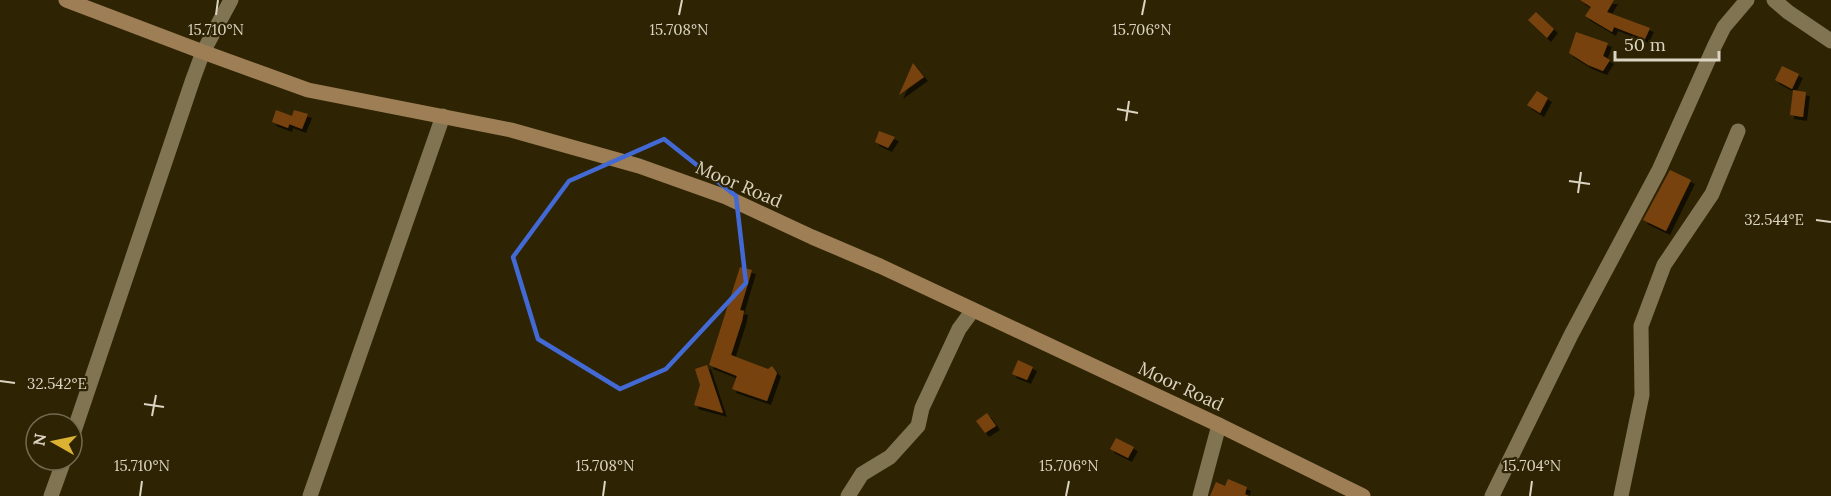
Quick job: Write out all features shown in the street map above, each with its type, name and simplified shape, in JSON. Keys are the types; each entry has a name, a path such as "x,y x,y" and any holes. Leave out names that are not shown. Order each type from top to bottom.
{"street":[{"name":"Moor Road","path":"66,0 308,90 511,130 639,166 726,197 880,266 1219,425 1363,496"},
{"path":"81,412 203,52 231,0"},
{"path":"1492,496 1571,335 1659,170 1724,27 1747,0"},
{"path":"1774,0 1831,41"},
{"path":"310,496 443,116"},
{"path":"1621,496 1642,395 1641,326 1664,265 1712,194 1738,131"},
{"path":"848,496 862,474 890,457 918,426 922,408 959,329 973,310"},
{"path":"1200,496 1219,425"},
{"path":"51,496 60,472"}],"highlighted area":[{"path":"664,139 736,196 746,283 666,369 620,389 538,339 513,257 569,181"}],"building":[{"path":"1580,0 1614,0 1607,12 1650,28 1645,39 1614,27 1612,32 1585,16 1591,7"},
{"path":"1536,12 1554,29 1547,38 1528,20"},
{"path":"1576,32 1608,43 1603,56 1610,60 1603,71 1569,53"},
{"path":"913,63 924,77 899,95"},
{"path":"1782,66 1799,74 1792,89 1775,80"},
{"path":"1793,90 1806,92 1803,117 1790,115"},
{"path":"1537,91 1548,98 1540,113 1527,105"},
{"path":"276,110 292,116 294,110 308,114 302,129 289,124 288,128 272,122"},
{"path":"879,131 895,137 888,148 875,142"},
{"path":"1670,170 1691,180 1666,231 1643,220"},
{"path":"740,267 752,270 740,310 744,311 742,321 731,355 768,369 772,366 777,373 767,401 732,389 737,376 709,365"},
{"path":"1018,360 1033,367 1027,380 1012,374"},
{"path":"707,365 723,413 694,405 700,385 695,369"},
{"path":"987,413 996,426 985,433 976,421"},
{"path":"1116,438 1134,447 1128,458 1110,449"},
{"path":"1228,479 1247,487 1245,494 1249,496 1210,496 1216,482 1225,486"}]}
